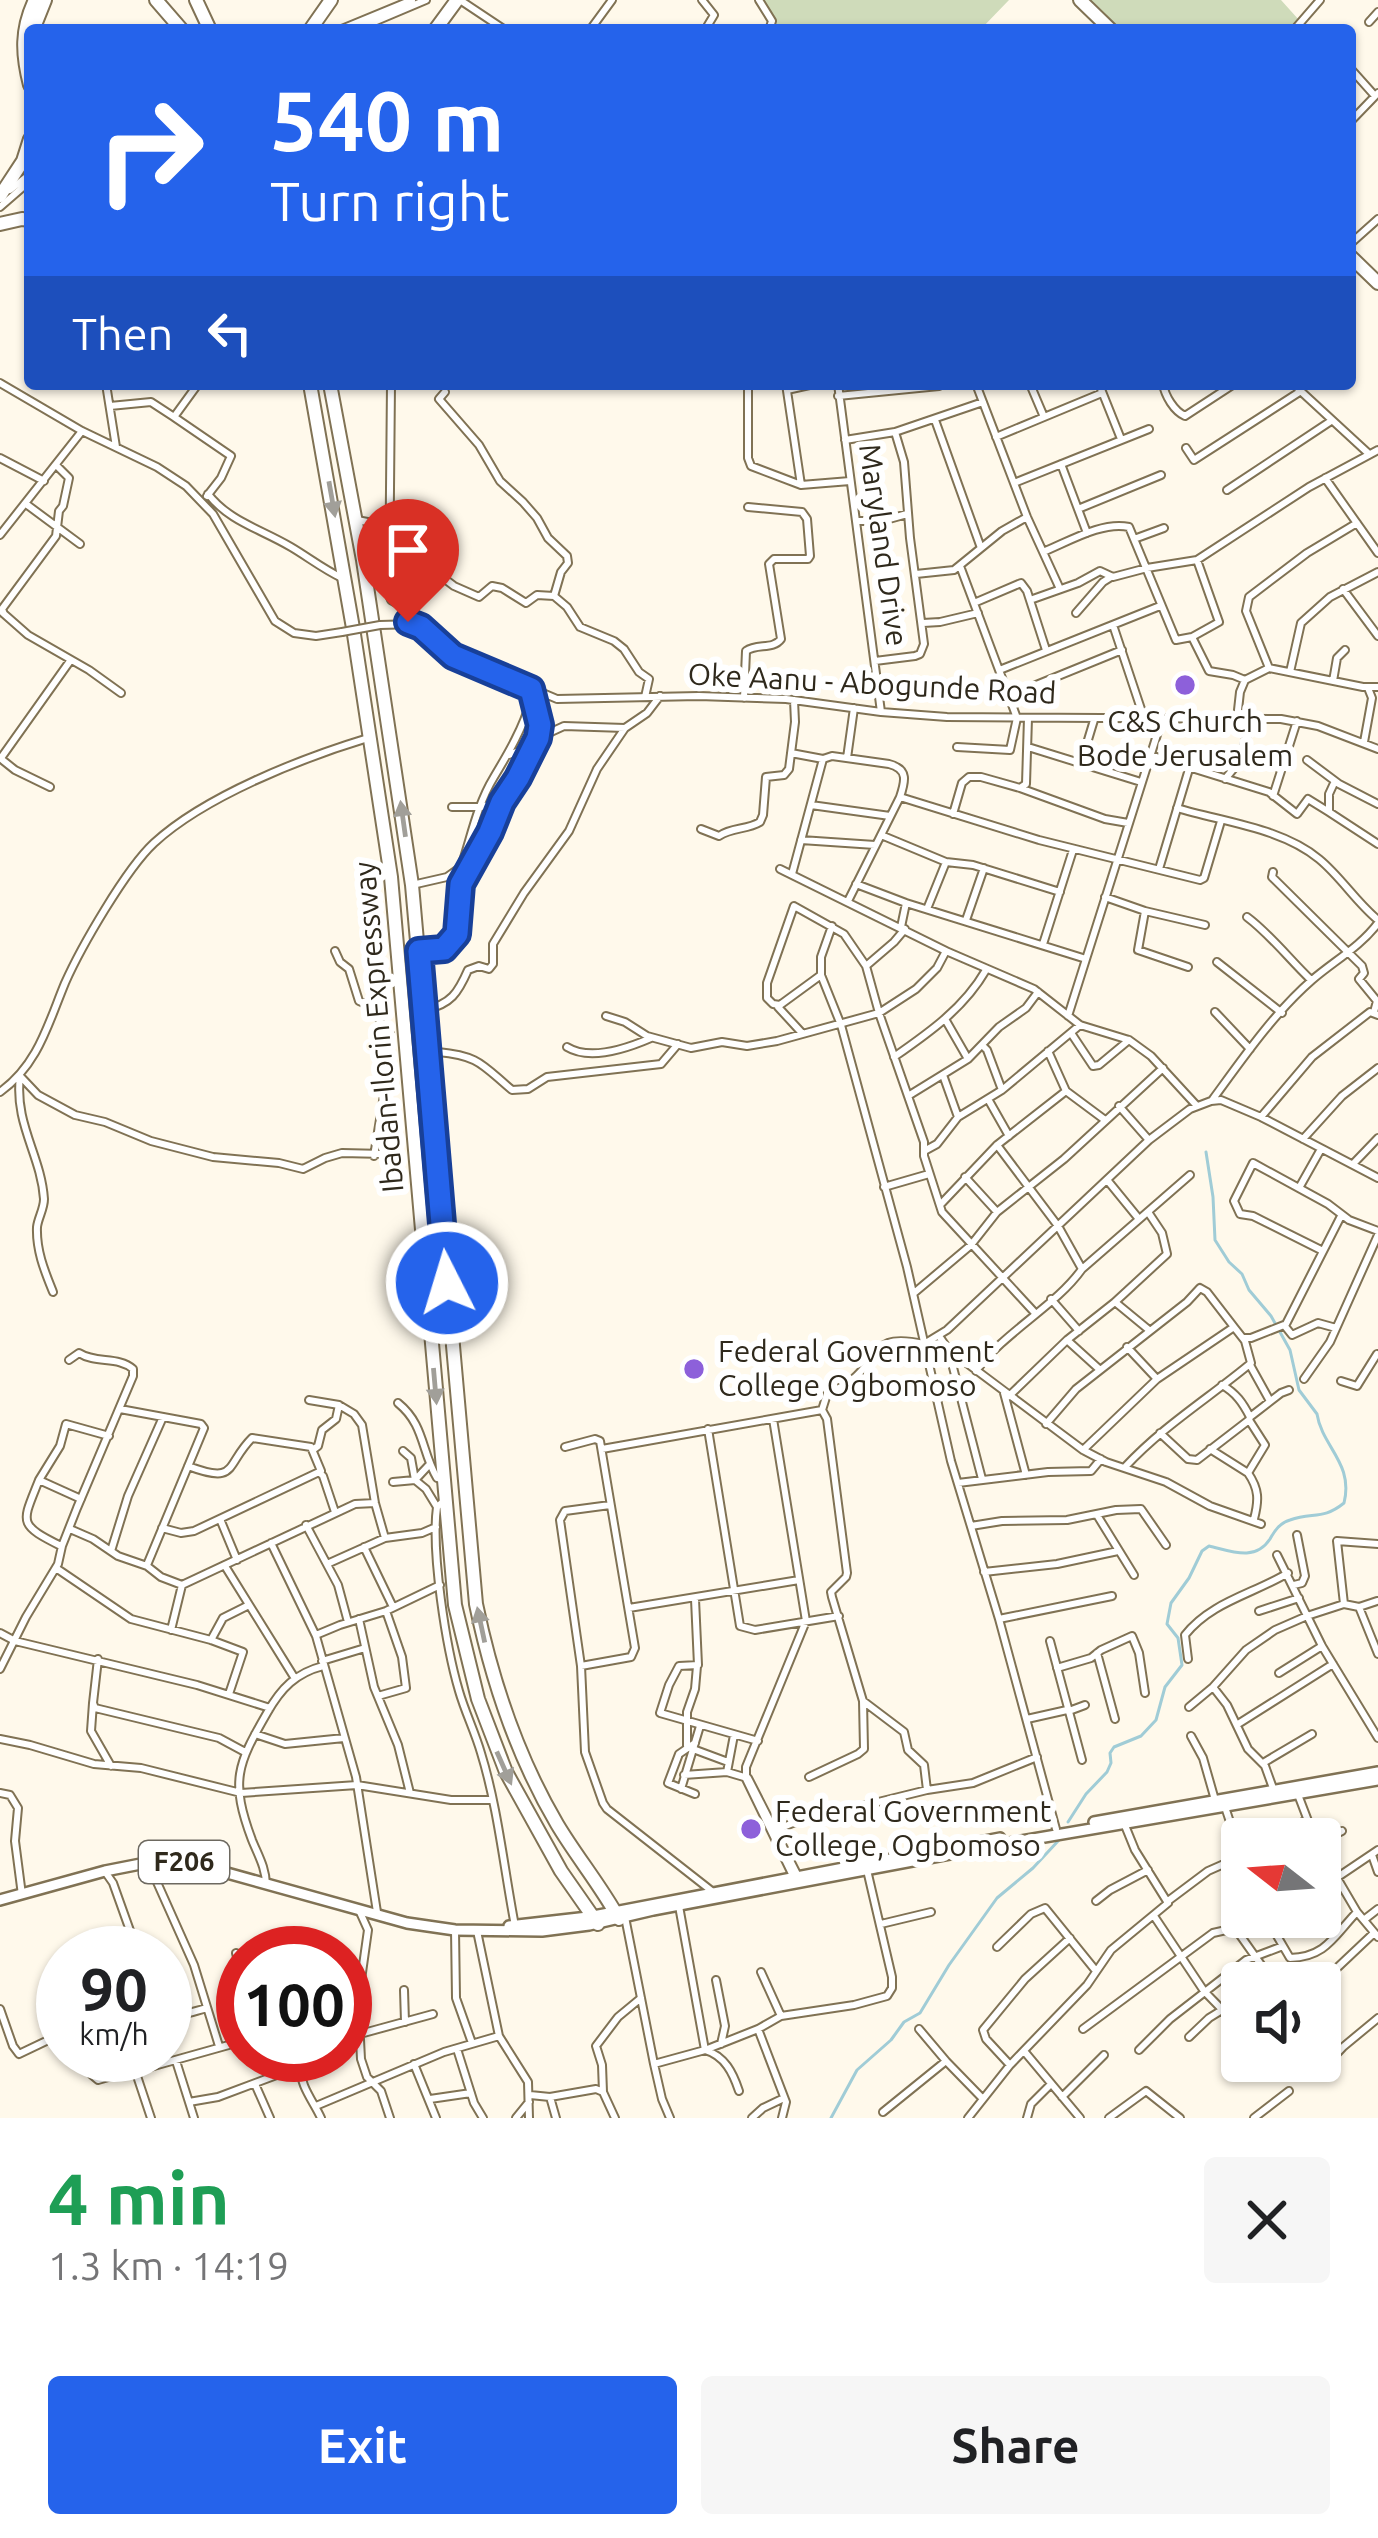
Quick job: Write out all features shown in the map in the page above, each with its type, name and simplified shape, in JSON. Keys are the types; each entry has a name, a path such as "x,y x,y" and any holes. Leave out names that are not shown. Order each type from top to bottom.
{"highway":[{"path":"156,0 179,24"},
{"path":"440,24 458,0"},
{"path":"1082,1 1105,24"},
{"path":"0,201 24,158"},
{"path":"1356,262 1378,283"},
{"name":"Ibadan-Ilorin Expressway","path":"311,390 371,737 398,944 443,1479 441,1504 455,1605 487,1724 518,1797 596,1920"},
{"name":"Ibadan-Ilorin Expressway","path":"331,390 356,520 412,886 470,1554 483,1637 506,1712 538,1790 580,1863 620,1916"}],"main road":[{"name":"F206","path":"367,1911 455,1930 538,1931 1056,1829 1378,1776"},
{"name":"F206","path":"620,1916 713,1892 867,1870 1297,1790"},
{"name":"F206","path":"0,1900 161,1860 209,1868 367,1911 448,1924 515,1926 596,1920"}],"street":[{"path":"354,24 412,0"},
{"path":"369,24 426,0"},
{"path":"458,0 496,24"},
{"path":"1299,24 1320,0"},
{"path":"1369,22 1378,12"},
{"path":"0,201 24,183"},
{"path":"0,383 82,431 157,467 227,515 345,579"},
{"path":"107,390 116,447"},
{"path":"174,417 194,390"},
{"path":"392,390 388,595 434,624 467,662"},
{"path":"748,390 751,466 801,485 850,482"},
{"path":"786,390 801,485"},
{"name":"Maryland Drive","path":"838,390 881,712"},
{"path":"838,396 899,390"},
{"path":"978,390 1060,589"},
{"path":"1032,390 1043,416"},
{"path":"996,437 1097,390"},
{"path":"1102,390 1121,439"},
{"path":"1165,390 1186,416 1225,390"},
{"path":"1076,613 1112,577 1197,560 1325,478 1375,454 1301,391 1194,460 1186,448"},
{"path":"445,392 439,399 479,445 500,481 567,556 554,596"},
{"path":"110,406 151,402 231,456 206,498"},
{"path":"845,440 896,431 983,402"},
{"path":"935,420 981,548"},
{"path":"1227,490 1331,421"},
{"path":"1014,482 1148,429"},
{"path":"0,535 82,431"},
{"path":"875,661 920,654 924,644 904,461 896,431"},
{"path":"2,463 44,481"},
{"path":"1061,464 1088,534"},
{"path":"56,466 69,478 57,530 2,613 28,635 121,693"},
{"path":"1078,509 1161,475"},
{"path":"1325,478 1378,553"},
{"name":"Oke Aanu - Abogunde Road","path":"206,498 275,621 294,633 316,635 416,624 453,656 557,699 744,698 881,712 1017,718 1297,721 1378,749"},
{"path":"26,504 80,544"},
{"path":"744,698 746,651 781,639 769,564 774,559 810,556 807,519 802,512 748,507"},
{"path":"856,521 907,514"},
{"path":"915,574 954,570 1027,517"},
{"path":"356,520 388,523"},
{"path":"1269,668 1246,611 1249,597 1357,523"},
{"path":"1042,552 1088,534 1129,527 1173,638 1192,637 1219,623 1197,560"},
{"path":"1134,538 1164,528"},
{"path":"412,554 454,586 479,597 492,586 526,604 537,595 554,596 580,627 624,649 649,679 645,697"},
{"path":"957,747 1010,750 1017,718 960,566"},
{"path":"1030,600 1100,571 1112,577"},
{"path":"1290,672 1301,623 1343,589 1378,572"},
{"path":"974,603 1018,583 1023,585 1046,651"},
{"path":"1343,589 1378,637"},
{"path":"1001,669 1160,606"},
{"path":"922,622 978,613"},
{"path":"1113,625 1144,719"},
{"path":"1192,637 1209,671 1245,680"},
{"path":"1009,697 1122,650"},
{"path":"1333,682 1337,658 1346,650"},
{"path":"50,787 0,758 70,661"},
{"path":"1238,719 1245,680 1269,668 1378,687"},
{"path":"1364,742 1372,698 1367,687"},
{"path":"412,886 447,877 461,867 481,807 522,729 532,692"},
{"path":"419,951 444,949 457,934 461,884 537,741 540,725 532,692"},
{"path":"424,1010 453,998 468,970 489,969 493,964 493,944 569,831 594,775 625,728 660,697"},
{"path":"701,829 719,836 760,823 765,781 788,773 794,700"},
{"path":"847,758 854,708"},
{"path":"1021,788 1027,779 1028,718"},
{"path":"1081,763 1095,719"},
{"path":"1069,1016 1162,719"},
{"path":"1225,779 1240,761 1251,719"},
{"path":"1273,796 1297,721"},
{"path":"506,756 564,726 625,728"},
{"path":"0,1092 20,1076 47,1031 91,936 152,845 217,800 310,758 371,737"},
{"path":"1028,747 1142,782"},
{"path":"791,753 898,766 905,781 848,901"},
{"path":"1150,755 1269,792 1297,814 1308,799 1378,844"},
{"path":"792,874 823,759"},
{"path":"1307,760 1334,781 1378,804"},
{"path":"1159,870 1189,769"},
{"path":"953,814 965,779 981,777 1128,823"},
{"path":"1329,812 1334,781"},
{"path":"899,797 1074,850 1202,880 1221,821"},
{"path":"452,807 502,802"},
{"path":"810,806 890,816"},
{"path":"1178,808 1268,832 1310,851 1344,881 1377,926 1311,980 1211,1101"},
{"path":"880,836 946,862 984,868 1060,892"},
{"path":"801,841 876,845"},
{"path":"1043,944 1074,850"},
{"path":"927,909 946,862"},
{"path":"966,920 984,868"},
{"path":"780,869 1038,992 1080,1025 1130,1040 1198,1106"},
{"path":"1261,1117 1312,1058 1356,1022 1376,1013 1377,1001 1359,979 1364,970 1349,951 1272,878 1273,872"},
{"path":"856,884 1086,959"},
{"path":"1106,897 1205,925"},
{"path":"866,966 903,928 906,903"},
{"path":"804,1033 766,998 765,990 794,906 832,926 855,946 866,966 926,1150 938,1206 1035,1313"},
{"path":"1145,910 1138,950 1187,967"},
{"path":"1247,917 1311,980"},
{"path":"832,926 820,957 821,975 841,1025 914,1293 958,1483 1056,1829"},
{"path":"335,951 349,969 359,1001 377,1009 382,1030 390,1034 374,1156"},
{"path":"606,1016 647,1036 691,1048 722,1042 747,1046 879,1013 916,988 937,968 946,951"},
{"path":"1216,962 1282,1013"},
{"path":"894,1057 974,992 987,969"},
{"path":"777,1006 821,975"},
{"path":"908,1096 968,1059 1038,992"},
{"path":"1215,1012 1250,1049"},
{"path":"945,1019 968,1059"},
{"path":"926,1150 937,1144 958,1117 1002,1090 1080,1025"},
{"path":"1071,1033 1093,1066 1130,1040"},
{"path":"567,1047 582,1055 655,1036"},
{"path":"428,1045 482,1063 512,1090 528,1089 547,1077 661,1064 678,1044"},
{"path":"983,1046 1002,1090"},
{"path":"1048,1051 1066,1091 1105,1120"},
{"path":"914,1293 971,1245 997,1212 1163,1068"},
{"path":"1304,1139 1342,1096 1378,1068"},
{"path":"942,1074 958,1117"},
{"path":"20,1076 38,1095 75,1115 213,1157 303,1169 342,1153 384,1154"},
{"path":"20,1076 25,1137 44,1203 37,1224 41,1263 53,1292"},
{"path":"938,1206 997,1145 1066,1091"},
{"path":"988,1099 1009,1136"},
{"path":"808,1777 864,1749 863,1701 831,1592 847,1573 822,1410 826,1394 851,1381 883,1345 905,1340 924,1344 939,1336 1149,1140 1198,1106 1221,1100 1378,1178"},
{"path":"1119,1106 1149,1140"},
{"path":"1353,1165 1378,1138"},
{"path":"997,1145 1058,1226 1082,1269"},
{"path":"1299,1188 1321,1148"},
{"path":"1304,1379 1330,1342 1378,1233 1253,1163 1234,1204 1240,1214 1321,1250"},
{"path":"884,1187 929,1174"},
{"path":"976,1371 1082,1269 1190,1175"},
{"path":"965,1177 997,1212"},
{"path":"1108,1181 1139,1219"},
{"path":"1006,1395 1167,1255 1162,1233 1148,1211"},
{"path":"1244,1338 1290,1321 1341,1216"},
{"path":"1046,1424 1076,1389 1201,1288 1244,1338 1250,1365 1270,1401"},
{"path":"1051,1299 1078,1331"},
{"path":"1115,1302 1149,1330"},
{"path":"1285,1326 1292,1335 1318,1323 1336,1328"},
{"path":"1083,1450 1156,1379 1234,1327"},
{"path":"939,1336 948,1349 1006,1395 1083,1450 1166,1482 1210,1506 1257,1521 1256,1484 1248,1473 1210,1449"},
{"path":"1067,1340 1100,1369"},
{"path":"1341,1381 1357,1386 1376,1360 1378,1344"},
{"path":"1127,1347 1156,1379"},
{"path":"948,1349 982,1480"},
{"path":"0,1669 56,1568 133,1376 124,1363 92,1360 79,1353 69,1360"},
{"path":"1125,1467 1160,1433 1250,1365"},
{"path":"1222,1385 1237,1396 1265,1445 1248,1473"},
{"path":"1160,1433 1192,1461 1197,1460 1289,1390"},
{"path":"1006,1395 1025,1474"},
{"path":"309,1400 338,1405 362,1425 385,1538"},
{"path":"398,1403 411,1414 424,1439 429,1465 443,1479"},
{"path":"314,1449 322,1430 336,1419 338,1405"},
{"path":"120,1409 203,1426 147,1566"},
{"path":"602,1449 822,1410"},
{"path":"111,1551 163,1417"},
{"path":"773,1419 806,1621 746,1777 790,1863"},
{"path":"62,1546 27,1525 26,1513 39,1480 60,1447 66,1424 109,1436"},
{"path":"708,1429 740,1626 755,1630 839,1616"},
{"path":"188,1466 221,1474 236,1464 252,1438 314,1449"},
{"path":"565,1447 598,1439 602,1449 635,1648 631,1657 581,1666"},
{"path":"314,1449 335,1512"},
{"path":"404,1450 411,1458 415,1480 441,1504 436,1527 440,1585 453,1670 481,1752 515,1926"},
{"path":"411,1458 425,1454"},
{"path":"958,1483 1091,1472 1101,1460"},
{"path":"393,1483 415,1480 429,1465"},
{"path":"162,1528 194,1531 294,1481 322,1473"},
{"path":"39,1480 81,1499"},
{"path":"70,1529 182,1585 335,1512 355,1504 375,1504"},
{"path":"610,1504 565,1511 560,1520 581,1666 585,1752 607,1809 713,1892"},
{"path":"970,1526 1048,1522 1142,1509 1166,1545"},
{"path":"1097,1515 1134,1575"},
{"path":"219,1518 237,1560"},
{"path":"306,1525 338,1585 349,1622"},
{"path":"327,1564 385,1538 436,1527"},
{"path":"1294,1585 1305,1576 1297,1535"},
{"path":"1344,1604 1337,1541 1378,1544"},
{"path":"272,1543 316,1636 357,1785 368,1926"},
{"path":"364,1547 390,1609 406,1688 378,1696"},
{"path":"984,1572 1118,1551"},
{"path":"1277,1555 1322,1646 1378,1738"},
{"path":"225,1566 294,1677"},
{"path":"56,1568 130,1619 243,1652 229,1694"},
{"path":"1188,1659 1185,1636 1201,1617 1288,1574"},
{"path":"629,1608 800,1580"},
{"path":"171,1630 182,1585"},
{"path":"316,1636 440,1585"},
{"path":"999,1619 1112,1596"},
{"path":"1259,1611 1299,1598"},
{"path":"692,1746 686,1722 700,1656 694,1599"},
{"path":"1189,1707 1246,1650 1275,1630 1344,1604 1359,1607 1377,1601"},
{"path":"211,1640 223,1618 249,1605"},
{"path":"1359,1607 1378,1654"},
{"path":"359,1619 410,1794"},
{"path":"0,1633 15,1641 98,1659 270,1708"},
{"path":"1057,1668 1132,1636 1145,1694"},
{"path":"1051,1641 1082,1760"},
{"path":"1279,1673 1322,1646"},
{"path":"266,1886 266,1874 245,1820 239,1774 245,1752 294,1677 365,1648"},
{"path":"1097,1653 1115,1719"},
{"path":"98,1659 91,1731 111,1766"},
{"path":"1238,1724 1333,1664"},
{"path":"697,1666 679,1666 662,1715 758,1741"},
{"path":"1213,1687 1248,1749 1263,1762 1274,1791"},
{"path":"863,1701 904,1732 908,1750 924,1765 928,1790"},
{"path":"93,1703 95,1708 219,1738 245,1752"},
{"path":"1027,1719 1085,1706"},
{"path":"681,1789 700,1726"},
{"path":"255,1734 285,1744 344,1738"},
{"path":"1263,1762 1312,1734"},
{"path":"727,1772 734,1735"},
{"path":"1191,1736 1226,1818"},
{"path":"0,1739 94,1765 141,1768 241,1793 357,1785 451,1800 491,1800"},
{"path":"692,1746 728,1762"},
{"path":"692,1746 679,1754 668,1784 695,1794"},
{"path":"776,1830 928,1790 973,1783 1036,1756"},
{"path":"684,1774 727,1772 746,1777 797,1880"},
{"path":"1297,1790 1305,1818"},
{"path":"0,1793 10,1795 18,1808 15,1841 22,1894"},
{"path":"1124,1823 1168,1901"},
{"path":"1341,1873 1375,1852 1378,1872"},
{"path":"161,1860 158,1884 188,1951 216,2036"},
{"path":"968,2118 1010,2065 1076,1998 1121,1940 1221,1865"},
{"path":"654,2064 721,2044 781,2016 887,1996 892,1977 867,1870"},
{"path":"1096,1901 1148,1870"},
{"path":"105,1871 128,1926"},
{"path":"1341,1885 1376,1935 1341,1966"},
{"path":"679,1906 705,2050"},
{"path":"997,1947 1042,1908 1096,1971"},
{"path":"1365,1919 1378,1909"},
{"path":"881,1924 931,1912"},
{"path":"1278,1938 1293,1958 1319,1953 1357,1912"},
{"path":"620,1916 669,2115 655,2118"},
{"path":"1154,1916 1221,2009"},
{"path":"1083,2029 1214,1933 1235,1928 1257,1962"},
{"path":"455,1930 457,1998 472,2043"},
{"path":"477,1931 499,2036 525,2075 529,2118"},
{"path":"1010,2065 983,2030 1025,1979 1070,1938"},
{"path":"1139,2050 1204,1991 1253,1957 1283,1946"},
{"path":"761,1972 781,2016"},
{"path":"716,1980 725,2026 721,2044"},
{"path":"404,1990 405,2022"},
{"path":"615,2118 603,2092 596,2046 641,1998"},
{"path":"192,2012 208,2008"},
{"path":"0,2009 16,2052 36,2046"},
{"path":"1190,2037 1221,2011"},
{"path":"372,2031 434,2014"},
{"path":"1341,2049 1378,2018"},
{"path":"758,2029 785,2097 782,2118"},
{"path":"919,2029 982,2098"},
{"path":"372,2082 499,2036"},
{"path":"457,2048 483,2118"},
{"path":"705,2050 725,2063 739,2091"},
{"path":"1024,2051 1080,2118"},
{"path":"1062,2097 1104,2054"},
{"path":"883,2112 946,2061"},
{"path":"415,2063 436,2118"},
{"path":"140,2082 151,2118"},
{"path":"183,2082 194,2118"},
{"path":"189,2102 259,2082"},
{"path":"303,2082 321,2118"},
{"path":"316,2106 371,2082 380,2091 390,2118"},
{"path":"254,2084 270,2118"},
{"path":"1027,2118 1031,2104 1051,2084"},
{"path":"1254,2118 1289,2090"},
{"path":"1109,2118 1147,2091 1180,2118"},
{"path":"530,2098 603,2092"},
{"path":"430,2099 471,2093"},
{"path":"550,2097 556,2118"},
{"path":"752,2118 785,2097"},
{"path":"516,2118 530,2098"}],"green space":[{"path":"760,0 1009,0 986,24 776,24"},
{"path":"1088,0 1281,0 1299,20 1296,24 1110,24"}],"waterway":[{"path":"1068,1822 1107,1772 1114,1747 1141,1736 1156,1720 1165,1687 1182,1665 1178,1638 1167,1624 1171,1603 1202,1551 1209,1546 1250,1553 1264,1546 1283,1523 1330,1512 1344,1503 1345,1477 1317,1414 1299,1390 1290,1350 1215,1240 1206,1152"},
{"path":"831,2118 857,2070 904,2022 920,2013 997,1898 1059,1840"}],"place":[{"name":"C&S Church Bode Jerusalem","path":"1185,685"},
{"name":"Federal Government College Ogbomoso","path":"694,1369"},
{"name":"Federal Government College, Ogbomoso","path":"751,1829"}],"route":[{"path":"408,622 421,627 453,656 531,689 540,725 531,756 461,884 457,934 444,949 419,951 447,1283"}]}
